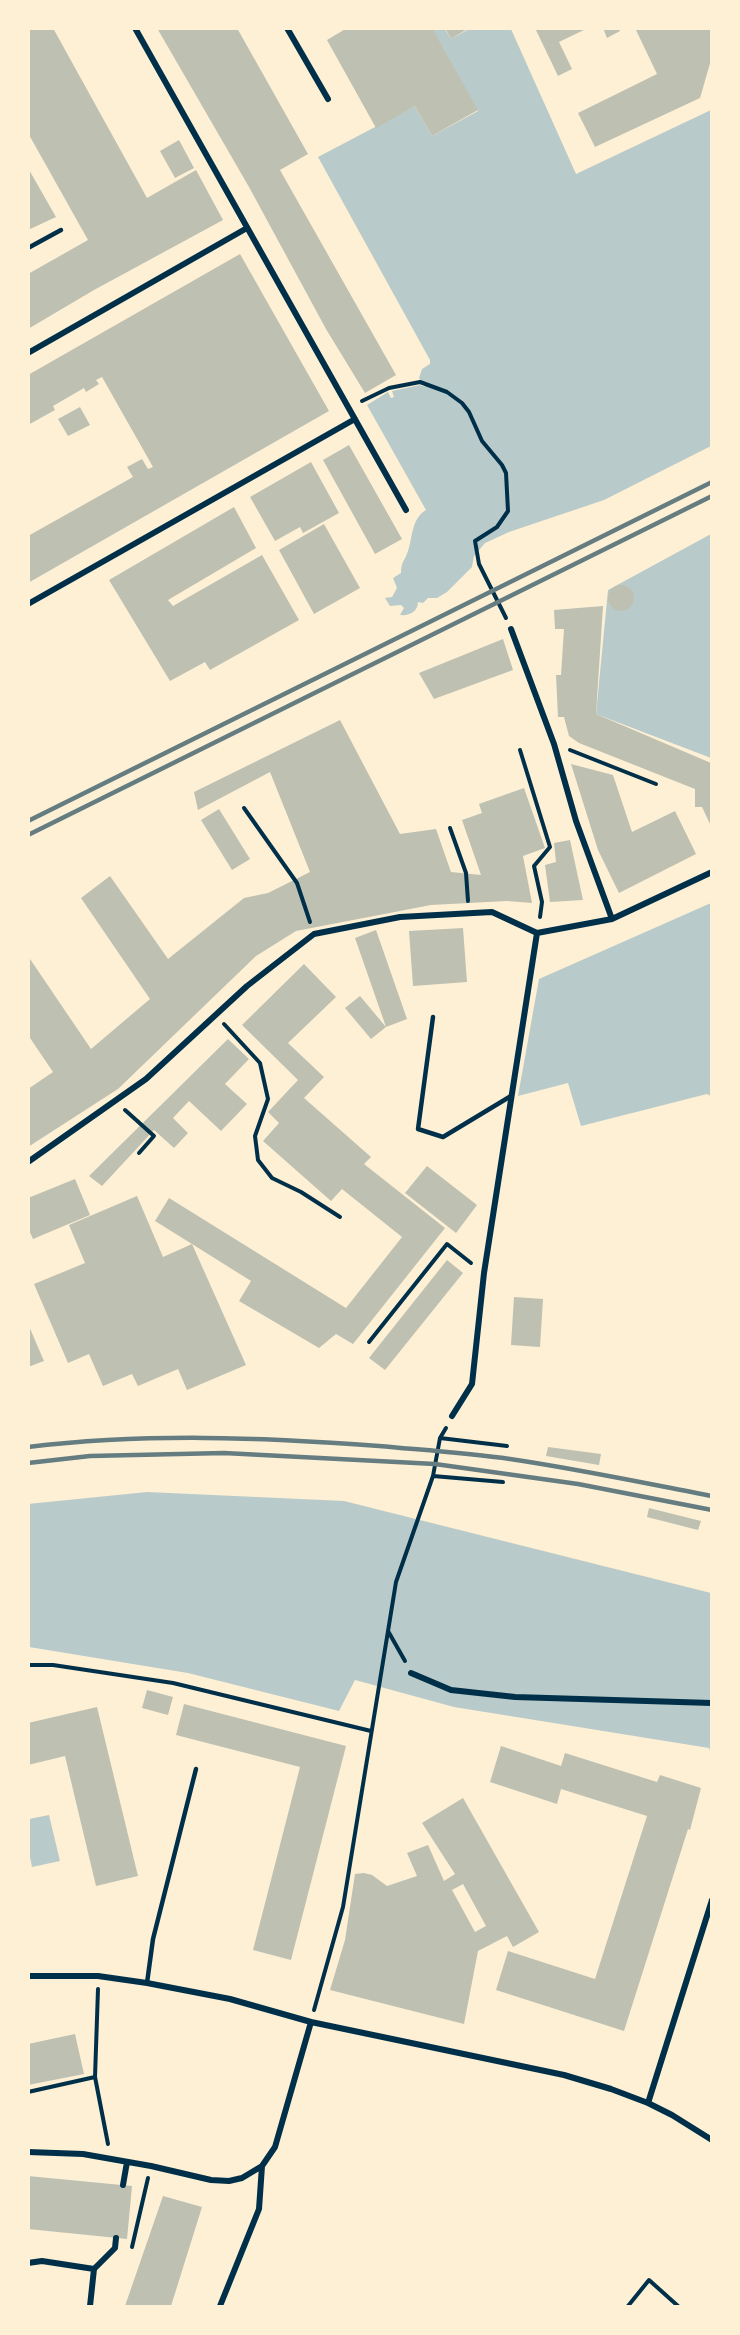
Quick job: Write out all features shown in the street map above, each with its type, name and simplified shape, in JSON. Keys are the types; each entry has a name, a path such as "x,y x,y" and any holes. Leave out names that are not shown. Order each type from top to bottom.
{"street":[{"path":"135,28 406,510"},
{"path":"288,29 327,99"},
{"path":"28,353 247,228"},
{"path":"28,604 355,419"},
{"path":"512,629 554,744 576,821 612,919"},
{"path":"28,1162 146,1079 247,986 314,934 400,917 492,912 537,933 612,919 711,872"},
{"path":"452,1416 472,1384 484,1273 537,933"},
{"path":"411,1673 451,1690 514,1697 711,1703"},
{"path":"648,2103 711,1900"},
{"path":"28,1976 98,1976 147,1983 230,1999 311,2022 564,2075 648,2103 672,2115 711,2140"},
{"path":"28,2152 83,2154 211,2180 229,2181 242,2178 262,2166 275,2147 311,2022"},
{"path":"123,2185 127,2162"},
{"path":"220,2307 259,2209 262,2166"},
{"path":"90,2307 94,2269 115,2248 116,2238"},
{"path":"28,2263 42,2261 94,2269"}],"lane":[{"path":"28,248 61,230"},
{"path":"433,1017 418,1129 443,1137 511,1096"},
{"path":"147,1983 153,1939 196,1769"}],"path":[{"path":"363,401 389,388 420,382 457,398 469,412 488,449 506,473 508,511 497,526 475,541 479,564 512,629"},
{"path":"520,750 550,847 534,867 542,902 537,933"},
{"path":"575,753 656,784"},
{"path":"244,808 297,883 314,934"},
{"path":"450,828 465,873 469,913"},
{"path":"215,1015 260,1063 268,1099 255,1136 258,1160 272,1179 301,1192 340,1217"},
{"path":"115,1101 154,1136 139,1153"},
{"path":"369,1342 447,1244 484,1273"},
{"path":"311,2022 343,1907 396,1582 433,1476 440,1438 452,1416"},
{"path":"440,1438 507,1446"},
{"path":"433,1476 503,1482"},
{"path":"388,1630 411,1673"},
{"path":"28,1665 53,1665 172,1683 371,1731"},
{"path":"98,1976 95,2078 111,2159"},
{"path":"28,2092 95,2078"},
{"path":"131,2252 151,2166"},
{"path":"628,2307 649,2280 678,2307"}],"shaded area":[{"path":"432,29 445,29 451,39 469,29 511,29 576,174 711,110 711,446 604,500 509,532 485,543 474,556 472,567 447,592 437,598 428,598 423,603 418,602 412,613 400,615 404,608 401,605 390,606 385,598 392,597 397,588 393,578 401,573 415,523 426,510 367,405 388,392 391,398 394,397 392,391 420,385 425,387 419,378 422,369 430,364 430,360 318,157 415,106 432,136 478,111"},
{"path":"711,534 711,758 596,714 608,590"},
{"path":"711,903 711,1096 707,1094 581,1126 568,1083 518,1096 539,979"},
{"path":"147,1492 344,1501 711,1593 711,1754 709,1748 454,1707 355,1680 339,1711 188,1673 29,1647 28,1504"},
{"path":"49,1815 60,1861 32,1867 29,1852 29,1819"}],"building":[{"path":"28,28 53,28 147,198 196,170 223,220 94,290 28,329 28,274 88,240 28,133"},
{"path":"157,28 237,28 308,154 280,170 396,375 365,393 326,329 249,187"},
{"path":"347,28 432,28 478,110 432,136 415,106 376,128 327,40"},
{"path":"445,28 469,28 451,39"},
{"path":"535,28 588,28 559,42 572,69 558,76"},
{"path":"603,28 619,28 620,31 607,38"},
{"path":"635,28 711,28 711,60 700,98 595,147 578,113 657,74"},
{"path":"179,140 194,168 175,178 160,151"},
{"path":"28,168 56,217 28,230"},
{"path":"240,254 329,411 28,583 28,536 133,477 127,467 142,459 148,469 153,467 102,377 96,380 99,384 86,392 84,388 53,406 55,410 28,425 28,375"},
{"path":"80,407 90,425 68,436 58,419"},
{"path":"349,445 402,539 375,554 323,460"},
{"path":"311,462 339,513 303,533 300,527 275,541 250,497"},
{"path":"234,507 256,548 168,600 173,606 262,555 299,620 210,670 205,662 170,681 109,580"},
{"path":"324,524 360,588 314,614 279,550"},
{"path":"621,585 630,589 634,598 630,607 621,611 612,607 608,598 612,589"},
{"path":"603,606 596,714 711,763 711,826 702,807 695,807 695,789 579,743 569,736 564,717 558,717 556,675 561,675 564,629 555,629 554,610"},
{"path":"503,639 513,670 434,699 419,673"},
{"path":"340,720 400,834 436,829 451,872 481,875 462,820 482,813 479,804 524,788 545,848 523,856 532,903 507,901 431,905 296,931 256,956 118,1089 28,1147 28,1089 53,1072 28,1035 28,956 91,1049 150,999 81,898 110,876 168,959 244,898 268,893 310,872 270,772 198,810 194,792"},
{"path":"571,764 613,775 632,832 675,811 696,854 619,893 598,850"},
{"path":"219,809 250,859 232,870 201,820"},
{"path":"570,840 583,900 550,902 545,865 556,862 554,843"},
{"path":"463,928 467,982 413,986 409,931"},
{"path":"376,930 407,1019 386,1027 355,938"},
{"path":"304,964 336,997 288,1043 324,1077 304,1098 371,1157 364,1164 445,1228 353,1344 336,1334 319,1348 239,1301 251,1281 155,1221 169,1198 346,1308 402,1237 342,1189 331,1201 263,1141 279,1123 268,1112 298,1080 242,1025"},
{"path":"360,996 386,1027 371,1039 345,1008"},
{"path":"228,1039 249,1059 225,1084 247,1104 221,1131 189,1101 173,1118 188,1133 174,1148 154,1130 102,1186 89,1176"},
{"path":"427,1166 477,1205 456,1233 405,1193"},
{"path":"75,1179 90,1215 33,1239 28,1228 28,1198"},
{"path":"137,1196 163,1257 192,1244 246,1365 187,1390 178,1369 138,1386 132,1374 103,1386 89,1354 68,1363 34,1284 85,1263 69,1225"},
{"path":"447,1260 463,1273 385,1370 369,1358"},
{"path":"514,1297 543,1299 540,1347 511,1345"},
{"path":"28,1324 44,1361 28,1367"},
{"path":"548,1447 601,1454 599,1465 546,1456"},
{"path":"649,1508 701,1521 698,1530 647,1517"},
{"path":"147,1690 173,1697 168,1715 142,1708"},
{"path":"184,1704 346,1746 291,1960 253,1950 300,1767 176,1735"},
{"path":"97,1707 138,1876 96,1886 65,1756 28,1765 28,1723"},
{"path":"501,1746 561,1766 565,1753 657,1782 660,1775 701,1788 690,1830 688,1829 624,2031 496,1990 508,1951 595,1979 647,1816 561,1789 557,1804 490,1782"},
{"path":"463,1798 539,1932 513,1947 507,1936 478,1951 464,2024 330,1990 345,1940 355,1874 372,1875 387,1886 417,1876 407,1853 428,1845 444,1881 455,1874 422,1823","holes":["463,1884 486,1926 475,1932 452,1890"]},
{"path":"75,2034 84,2074 28,2085 28,2044"},
{"path":"28,2176 132,2186 127,2239 28,2229"},
{"path":"163,2196 202,2207 171,2306 125,2306"}],"railway":[{"path":"28,821 712,482"},
{"path":"28,835 712,496"},
{"path":"28,1447 159,1438 292,1440 379,1446 510,1459 712,1496"},
{"path":"28,1463 90,1456 224,1453 435,1464 578,1484 712,1510"}]}
